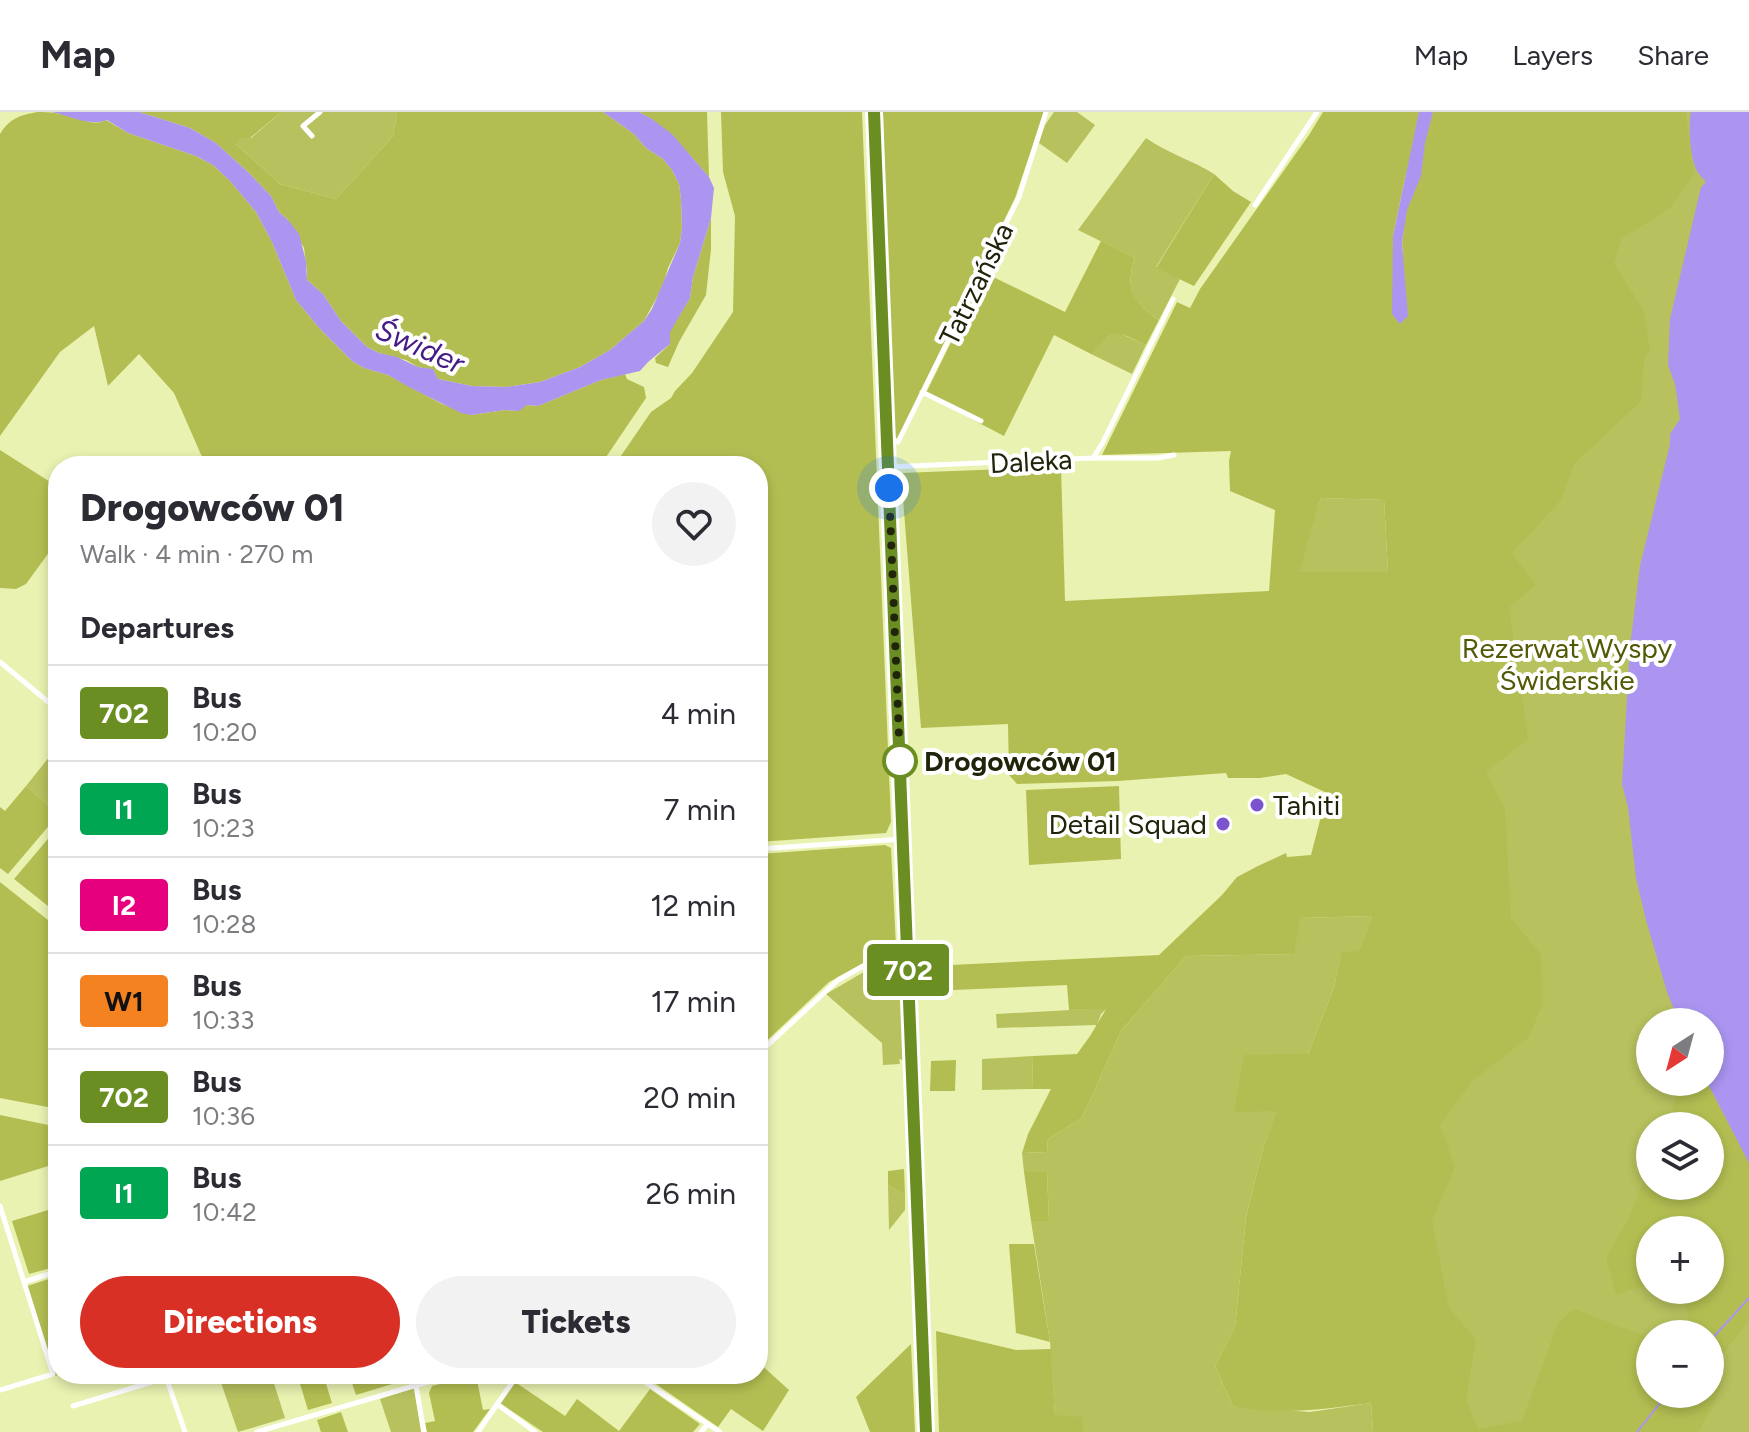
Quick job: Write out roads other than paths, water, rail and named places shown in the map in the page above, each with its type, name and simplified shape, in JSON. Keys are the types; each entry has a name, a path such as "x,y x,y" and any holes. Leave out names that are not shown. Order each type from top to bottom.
{"main road":[{"path":"874,112 926,1432"}],"street":[{"path":"312,136 303,126 320,112"},
{"name":"Tatrzańska","path":"887,441 898,442 1019,197 1046,112"},
{"path":"1255,205 1317,112"},
{"path":"1093,458 1173,299"},
{"path":"922,392 981,421"},
{"name":"Daleka","path":"889,467 1174,455"},
{"path":"0,662 48,702"},
{"path":"768,848 902,839"},
{"path":"768,1045 838,980 906,942"},
{"path":"0,1206 48,1358"},
{"path":"24,1282 48,1274"},
{"path":"0,1390 48,1376"},
{"path":"73,1406 141,1384"},
{"path":"169,1384 185,1432"},
{"path":"257,1432 421,1384"},
{"path":"478,1432 511,1384"},
{"path":"648,1384 720,1432"},
{"path":"417,1385 424,1432"},
{"path":"497,1404 535,1432"},
{"path":"701,1432 708,1424"}],"waterway":[{"path":"1724,1326 1749,1298"},
{"path":"1637,1432 1656,1408"}],"place":[{"name":"Drogowców 01","path":"900,761"},
{"name":"Tahiti","path":"1257,805"},
{"name":"Detail Squad","path":"1223,824"}],"water label":[{"name":"Świder","path":"420,346"}],"park label":[{"name":"Rezerwat Wyspy Świderskie","path":"1567,664"}]}
